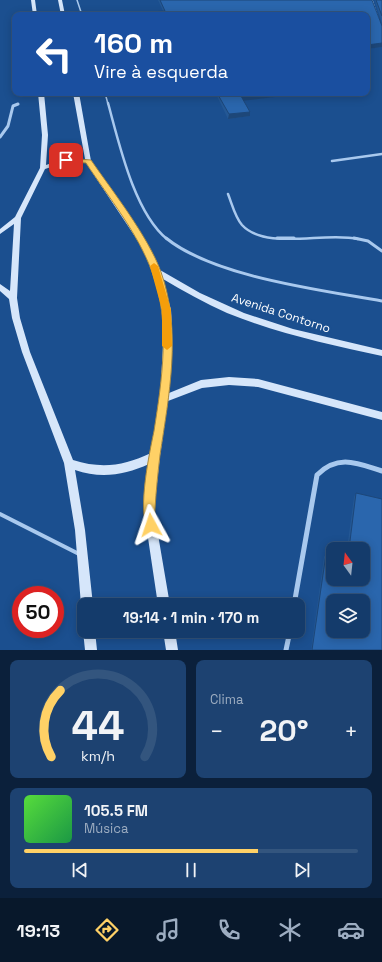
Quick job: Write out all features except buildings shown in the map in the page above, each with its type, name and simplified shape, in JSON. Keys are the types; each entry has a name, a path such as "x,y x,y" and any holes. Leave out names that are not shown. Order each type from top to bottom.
{"main road":[{"path":"33,0 35,12"},
{"path":"60,0 62,12"},
{"path":"41,96 45,135 43,168 18,218 13,298 16,318 26,352 69,463 80,530 86,598"},
{"path":"77,96 88,161 144,244 157,272 167,310 168,328 164,399 155,456 149,511 163,598"},
{"path":"43,168 55,162 66,160 88,161"},
{"path":"0,232 18,218"},
{"name":"Avenida Contorno","path":"157,272 187,290 241,315 335,343 382,353"},
{"path":"0,287 13,298"},
{"path":"164,399 201,384 229,381 258,383 382,416"},
{"path":"69,463 83,469 100,472 123,470 155,456"},
{"path":"90,638 91,650"},
{"path":"170,638 172,650"}],"street":[{"path":"0,136 8,126 13,106 18,104"},
{"path":"295,598 317,475 323,467 331,462 344,462 382,471"},
{"path":"286,650 289,638"}],"lane":[{"path":"78,0 81,12"},
{"path":"372,0 380,24"},
{"path":"106,96 132,181 147,215 161,234 173,245 191,255 233,269 313,288 382,301"},
{"path":"332,160 382,154"},
{"path":"228,194 242,226 256,235 286,239 352,236 378,246 382,251"},
{"path":"0,514 82,556"}],"slow traffic":[{"path":"154,266 167,310 167,346"}],"route":[{"path":"66,160 77,159 88,161 144,244 157,272 167,310 168,328 164,399 155,456 149,511 151,525"}]}
